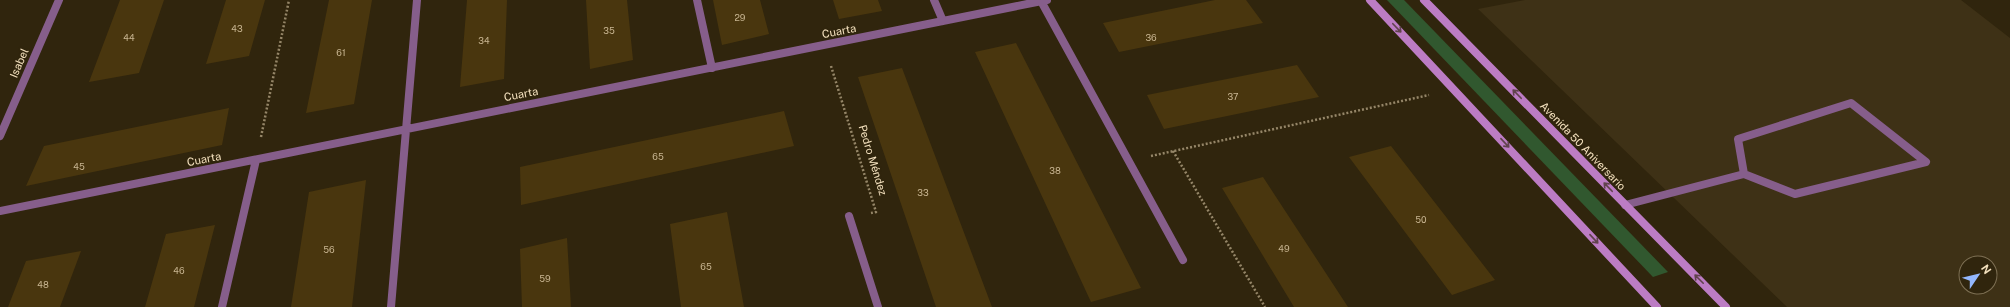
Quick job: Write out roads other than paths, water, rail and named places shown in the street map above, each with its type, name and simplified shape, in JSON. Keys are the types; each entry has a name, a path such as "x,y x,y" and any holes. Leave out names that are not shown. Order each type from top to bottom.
{"main road":[{"path":"1370,0 1455,89 1657,307"},
{"name":"Avenida 50 Aniversario","path":"1424,0 1726,307"}],"street":[{"name":"Isabel","path":"0,136 59,0"},
{"path":"391,307 417,0"},
{"path":"697,0 712,68"},
{"path":"934,0 944,21"},
{"path":"1044,1 1183,260"},
{"name":"Cuarta","path":"0,212 1044,1"},
{"path":"1625,205 1744,174 1795,194 1926,162 1851,103 1738,139 1744,174"},
{"path":"222,307 256,160"},
{"path":"849,216 878,307"}]}
